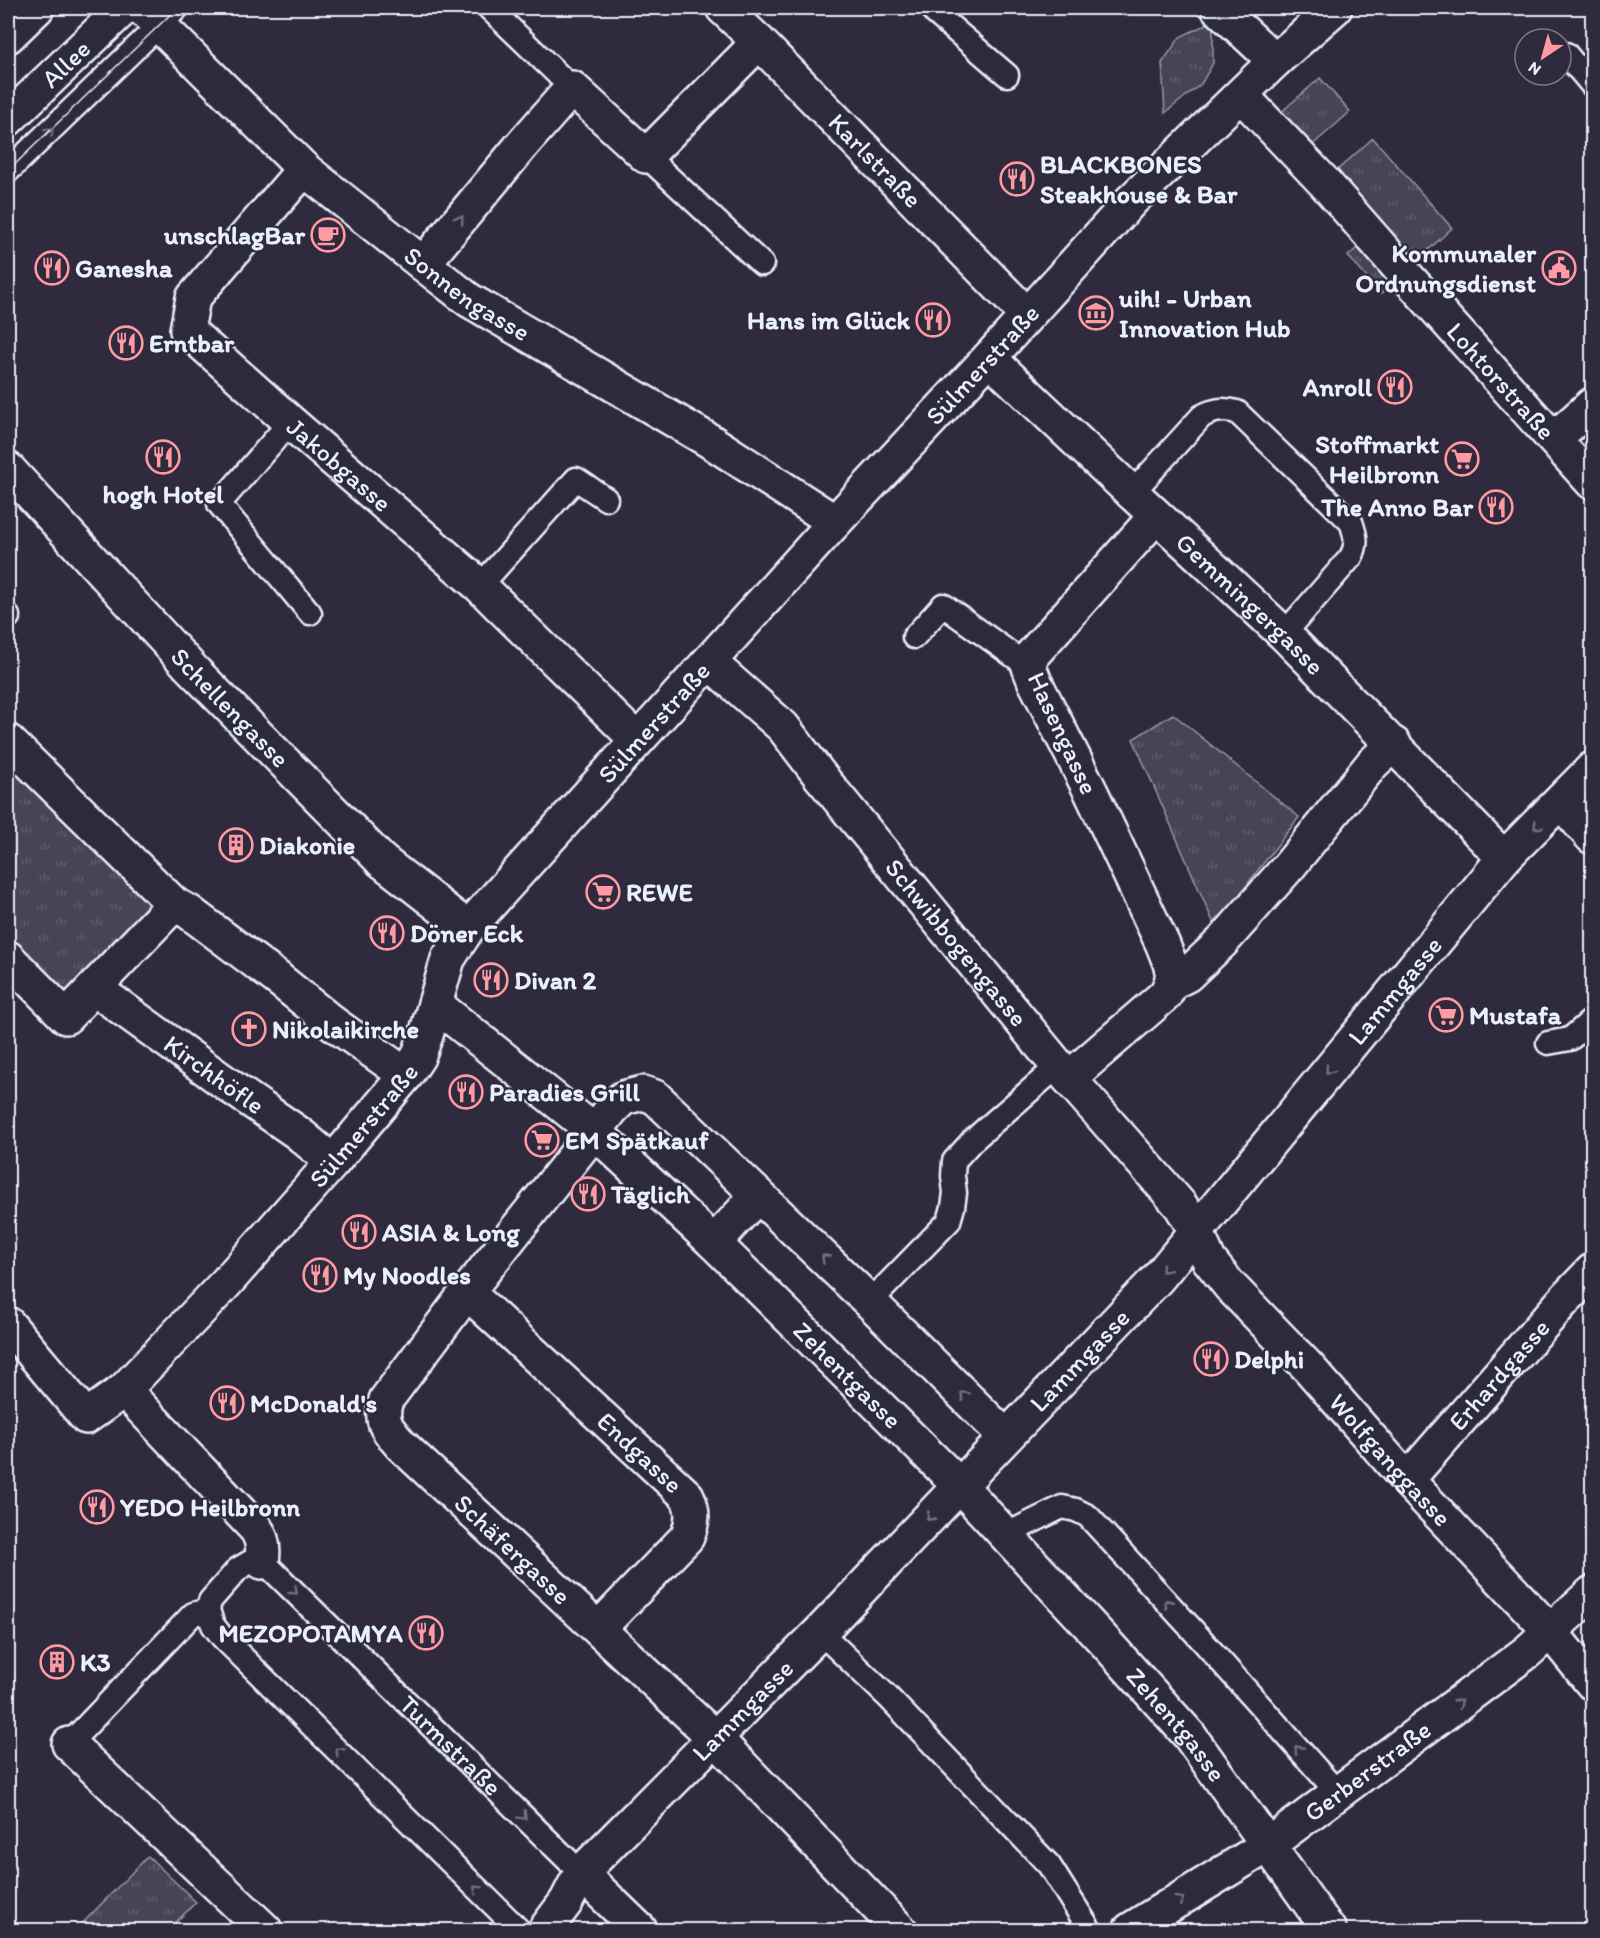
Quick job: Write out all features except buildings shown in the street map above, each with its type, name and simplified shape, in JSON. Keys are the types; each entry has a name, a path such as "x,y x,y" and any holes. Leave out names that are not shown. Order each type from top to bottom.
{"street":[{"path":"8,36 37,8"},
{"name":"Allee","path":"8,119 124,8"},
{"path":"1218,8 1275,62"},
{"name":"Sülmerstraße","path":"8,1324 86,1417 124,1390 226,1283 406,1075 418,1057 448,958 468,928 637,740 1132,200 1275,62 1335,8"},
{"name":"Karlstraße","path":"735,12 759,42 1027,315"},
{"name":"Sonnengasse","path":"159,13 304,169 469,300 710,441 836,522"},
{"path":"423,264 572,88 646,156 759,42"},
{"name":"Lohtorstraße","path":"1241,95 1324,182 1593,482"},
{"name":"Jakobgasse","path":"304,169 193,298 187,330 489,595 637,740"},
{"name":"Gemmingergasse","path":"989,358 1284,634 1504,858"},
{"path":"1554,439 1593,405"},
{"name":"Schellengasse","path":"8,469 192,669 382,861 468,928"},
{"name":"Hasengasse","path":"1156,516 1032,656 1029,667 1163,945 1171,967 1173,982"},
{"name":"Schwibbogengasse","path":"709,662 783,727 821,777 1064,1072 1175,1199 1196,1231"},
{"path":"8,741 174,904 189,912 334,1024 406,1075"},
{"path":"1064,1072 1165,995 1173,982 1187,975 1222,942 1290,865 1373,763 1394,744"},
{"name":"Lammgasse","path":"545,1930 566,1902 581,1873 820,1632 1158,1278 1504,858 1593,769"},
{"path":"1561,802 1593,837"},
{"path":"8,958 66,1017 174,904"},
{"name":"Kirchhöfle","path":"94,988 298,1133 333,1161"},
{"name":"Zehentgasse","path":"435,1004 594,1131 714,1243 960,1486 1189,1735 1329,1930"},
{"path":"594,1131 623,1098 643,1093 655,1097 870,1302 1005,1436"},
{"name":"Schäfergasse","path":"594,1131 467,1292 386,1400 382,1412 386,1427 401,1445 716,1738 900,1930"},
{"path":"714,1243 758,1195"},
{"name":"Wolfganggasse","path":"1196,1231 1209,1260 1229,1285 1309,1368 1407,1480 1550,1631 1593,1683"},
{"name":"Erhardgasse","path":"1407,1480 1566,1298 1593,1271"},
{"name":"Endgasse","path":"467,1292 687,1496 693,1508 692,1523 687,1537 599,1628"},
{"path":"124,1390 261,1535 264,1550 262,1562"},
{"name":"Gerberstraße","path":"1130,1930 1268,1845 1500,1673 1593,1593"},
{"path":"69,1744 265,1930"},
{"name":"Turmstraße","path":"581,1873 640,1930"}],"lane":[{"path":"489,8 572,88"},
{"path":"933,8 935,13 1007,75"},
{"path":"8,171 159,13"},
{"path":"1573,62 1593,85"},
{"path":"646,156 762,264"},
{"path":"1132,493 1202,416 1213,411 1227,409 1237,412 1351,522 1356,535 1356,548 1351,556 1284,634"},
{"path":"290,422 219,504 309,613"},
{"path":"489,595 576,479 606,499"},
{"path":"914,637 943,605 1029,667"},
{"path":"1548,1043 1570,1039 1593,1020"},
{"path":"870,1302 949,1221 955,1193 954,1161 972,1141 1064,1072"},
{"path":"1005,1536 1062,1507 1088,1516 1337,1792"},
{"path":"262,1562 250,1562 238,1569 210,1601 208,1610 213,1624 223,1638 519,1930"},
{"name":"Turmstraße","path":"262,1562 581,1873"},
{"path":"69,1744 193,1614 208,1610"},
{"path":"820,1632 887,1696 1049,1865 1090,1930"}],"green space":[{"path":"1213,21 1213,63 1201,84 1165,113 1162,63 1180,37"},
{"path":"1320,78 1350,112 1309,148 1279,114"},
{"path":"1373,138 1452,228 1381,294 1348,256 1382,225 1335,172"},
{"path":"1173,714 1299,817 1215,926 1133,739"},
{"path":"8,757 156,904 66,995 8,937"},
{"path":"148,1856 196,1902 168,1930 76,1930"}],"tram line":[{"path":"8,171 177,8"}],"place":[{"name":"BLACKBONES Steakhouse & Bar","path":"1017,179"},
{"name":"unschlagBar","path":"328,235"},
{"name":"Ganesha","path":"52,268"},
{"name":"Kommunaler Ordnungsdienst","path":"1559,268"},
{"name":"uih! - Urban Innovation Hub","path":"1096,313"},
{"name":"Hans im Glück","path":"933,320"},
{"name":"Erntbar","path":"126,343"},
{"name":"Anroll","path":"1395,387"},
{"name":"hogh Hotel","path":"163,457"},
{"name":"Stoffmarkt Heilbronn","path":"1462,459"},
{"name":"The Anno Bar","path":"1496,507"},
{"name":"Diakonie","path":"236,845"},
{"name":"REWE","path":"603,892"},
{"name":"Döner Eck","path":"387,933"},
{"name":"Divan 2","path":"491,980"},
{"name":"Mustafa","path":"1446,1015"},
{"name":"Nikolaikirche","path":"249,1029"},
{"name":"Paradies Grill","path":"466,1092"},
{"name":"EM Spätkauf","path":"542,1140"},
{"name":"Täglich","path":"588,1194"},
{"name":"ASIA & Long","path":"359,1232"},
{"name":"My Noodles","path":"320,1275"},
{"name":"Delphi","path":"1211,1359"},
{"name":"McDonald's","path":"227,1403"},
{"name":"YEDO Heilbronn","path":"97,1507"},
{"name":"MEZOPOTAMYA","path":"426,1633"},
{"name":"K3","path":"57,1662"}]}
